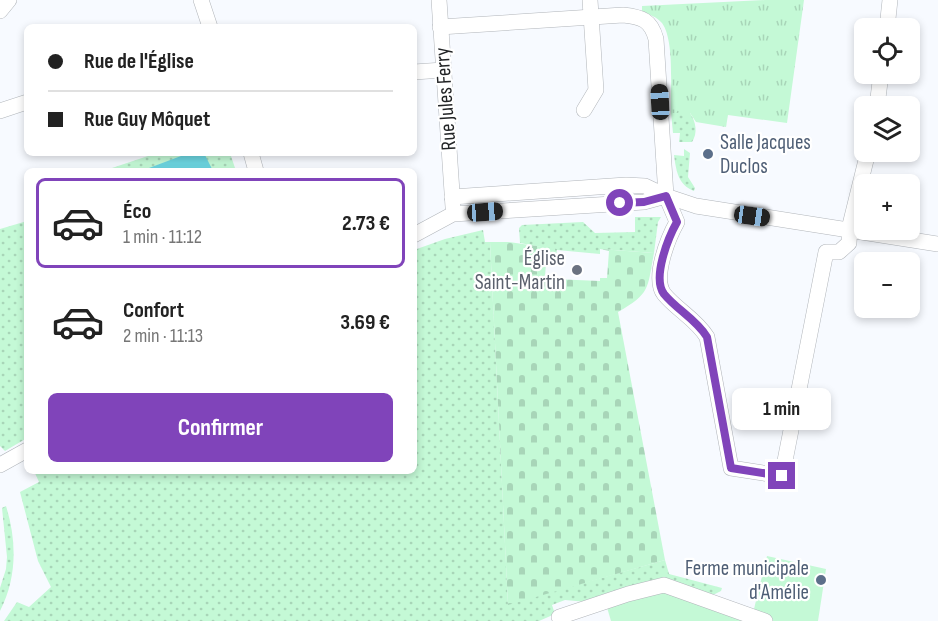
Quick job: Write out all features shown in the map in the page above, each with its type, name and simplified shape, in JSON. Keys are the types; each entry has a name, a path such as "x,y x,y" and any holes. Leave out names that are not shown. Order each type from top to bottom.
{"street":[{"path":"0,11 9,0"},
{"path":"201,0 209,24"},
{"name":"Rue Jules Ferry","path":"439,0 453,214"},
{"path":"584,110 596,90 590,0"},
{"path":"888,18 890,0"},
{"path":"441,27 623,15 639,16 654,30 666,196 677,222 670,234 660,272 660,284 663,293 700,326 707,337 731,468 782,476 826,252 839,252 849,243 866,162"},
{"path":"417,72 443,70"},
{"path":"0,111 24,103"},
{"path":"452,197 626,185 645,186 696,206 938,243"},
{"path":"417,233 453,214 644,202 666,196"},
{"path":"0,465 24,452"},
{"path":"559,617 628,594 664,585 765,621"}],"green space":[{"path":"804,0 787,123 728,115 726,127 696,122 690,113 671,113 669,41 662,23 642,11 642,6"},
{"path":"671,113 690,113 696,127 692,142 679,142 680,133 673,133"},
{"path":"684,149 690,153 688,177 695,188 694,191 681,181 676,166 674,155 684,156"},
{"path":"148,156 231,156 235,168 112,168"},
{"path":"635,217 661,217 658,222 654,253 600,249 600,254 557,250 520,243 519,228 522,225 583,222 595,233 635,232"},
{"path":"24,222 24,440 5,451 0,446 0,229"},
{"path":"483,230 485,242 490,242 508,604 665,560 669,574 722,588 721,591 715,594 587,602 565,600 552,605 555,614 539,621 4,621 17,602 29,607 51,587 38,561 20,492 39,482 35,474 417,474 417,249 445,239"},
{"path":"490,242 509,242 557,249 555,265 546,264 545,276 553,276 553,279 600,281 600,278 607,278 609,251 600,249 654,253 646,289 637,300 618,312 665,560 508,605"},
{"path":"6,506 10,519 14,559 10,586 0,611 0,588 7,557 2,508"},
{"path":"767,556 826,569 818,621 773,621 753,613"},
{"path":"657,590 751,621 611,621 606,604"}],"water":[{"path":"181,156 206,156 212,168 149,168"}],"place":[{"name":"Salle Jacques Duclos","path":"708,154"},
{"name":"Église Saint-Martin","path":"577,270"},
{"name":"Ferme municipale d'Amélie","path":"821,580"}],"route":[{"path":"620,203 644,202 666,196 677,222 670,234 660,272 660,284 663,293 700,326 707,337 731,468 782,476"}]}
